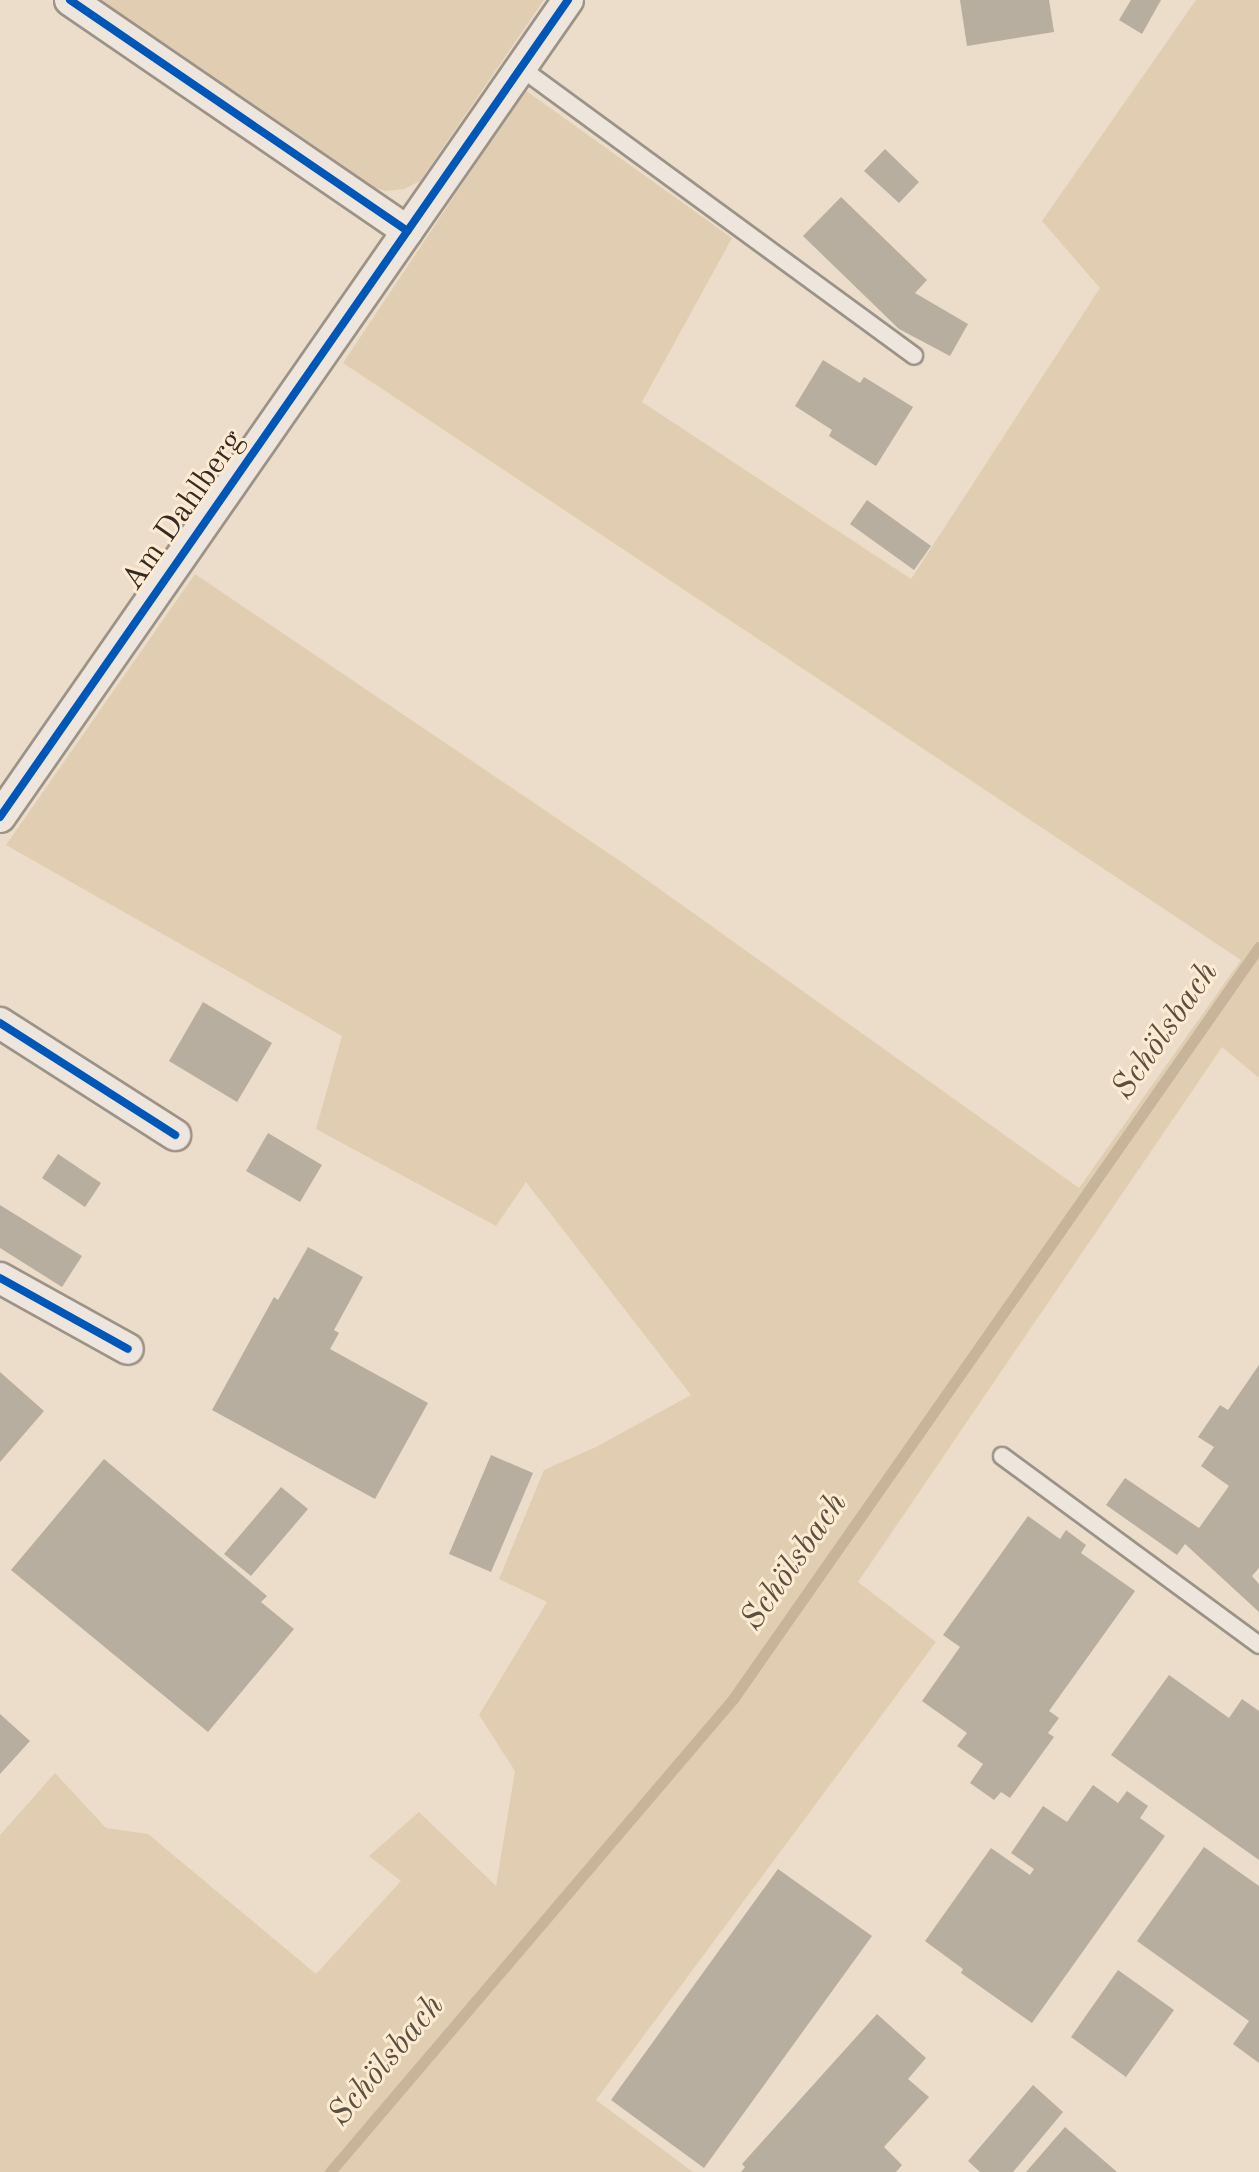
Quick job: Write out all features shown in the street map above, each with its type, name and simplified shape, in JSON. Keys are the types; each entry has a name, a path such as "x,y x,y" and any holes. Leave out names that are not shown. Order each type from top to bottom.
{"street":[{"path":"70,0 407,231"},
{"name":"Am Dahlberg","path":"0,817 568,0"},
{"path":"0,1023 175,1135"},
{"path":"0,1278 128,1349"}],"lane":[{"path":"521,68 914,356"},
{"path":"1002,1456 1259,1645"}],"shaded area":[{"path":"95,0 544,0 420,181 404,189 385,191 365,185"},
{"path":"1196,0 1259,0 1259,1078 1222,1047 858,1582 936,1642 596,2100 693,2172 0,2172 0,1835 55,1773 106,1828 148,1834 316,1974 401,1881 369,1856 419,1812 496,1886 515,1771 479,1715 547,1602 499,1579 544,1470 596,1447 691,1395 526,1182 496,1226 316,1129 342,1036 6,845 195,574 623,863 1079,1188 1241,960 343,363 525,90 732,238 642,402 911,579 1100,288 1042,221"}],"building":[{"path":"960,0 1049,0 1054,32 967,46"},
{"path":"1131,0 1161,0 1142,34 1119,20"},
{"path":"885,149 919,182 899,203 864,171"},
{"path":"841,197 927,280 915,293 968,324 950,356 899,329 803,236"},
{"path":"823,360 860,383 864,377 913,407 876,466 829,436 832,430 795,406"},
{"path":"867,500 931,546 914,570 850,524"},
{"path":"203,1002 272,1043 237,1102 169,1061"},
{"path":"268,1133 322,1165 300,1202 246,1171"},
{"path":"58,1154 101,1183 85,1207 42,1178"},
{"path":"0,1205 82,1256 62,1287 0,1248"},
{"path":"308,1247 363,1277 334,1330 339,1333 330,1349 428,1403 375,1499 212,1410 274,1297 278,1300"},
{"path":"1259,1365 1259,1568 1252,1576 1259,1584 1259,1612 1185,1544 1177,1555 1106,1505 1125,1478 1199,1528 1229,1486 1201,1466 1214,1447 1198,1437 1220,1405 1228,1410"},
{"path":"0,1372 44,1411 0,1462"},
{"path":"491,1455 533,1473 491,1572 449,1554"},
{"path":"104,1459 267,1596 261,1602 294,1629 208,1732 11,1570"},
{"path":"281,1487 308,1509 251,1576 224,1554"},
{"path":"1028,1516 1060,1539 1066,1530 1086,1545 1081,1553 1135,1591 1049,1711 1059,1718 1048,1733 1054,1737 1010,1798 1001,1792 994,1800 970,1783 983,1764 957,1746 967,1733 922,1701 960,1647 943,1635"},
{"path":"1169,1675 1229,1718 1242,1699 1259,1711 1259,1860 1111,1755"},
{"path":"0,1714 30,1741 0,1774"},
{"path":"1093,1785 1118,1803 1127,1791 1148,1806 1140,1818 1165,1836 1032,2023 961,1973 963,1969 925,1941 991,1848 1030,1875 1034,1869 1011,1853 1043,1806 1067,1822"},
{"path":"1204,1847 1259,1886 1259,2063 1233,2044 1249,2021 1137,1941"},
{"path":"778,1869 872,1936 704,2168 611,2100"},
{"path":"1118,1970 1174,2010 1126,2077 1071,2037"},
{"path":"877,2014 926,2058 908,2079 929,2097 884,2147 902,2165 896,2172 741,2172 745,2167 742,2164"},
{"path":"1033,2085 1063,2112 1013,2172 980,2172 968,2161"},
{"path":"1065,2127 1117,2172 1026,2172"}],"waterway":[{"name":"Schölsbach","path":"330,2172 733,1699 1259,947"}],"cycle path":[{"path":"70,0 407,231"},
{"path":"0,817 568,0"},
{"path":"0,1023 175,1135"},
{"path":"0,1278 128,1349"}]}
